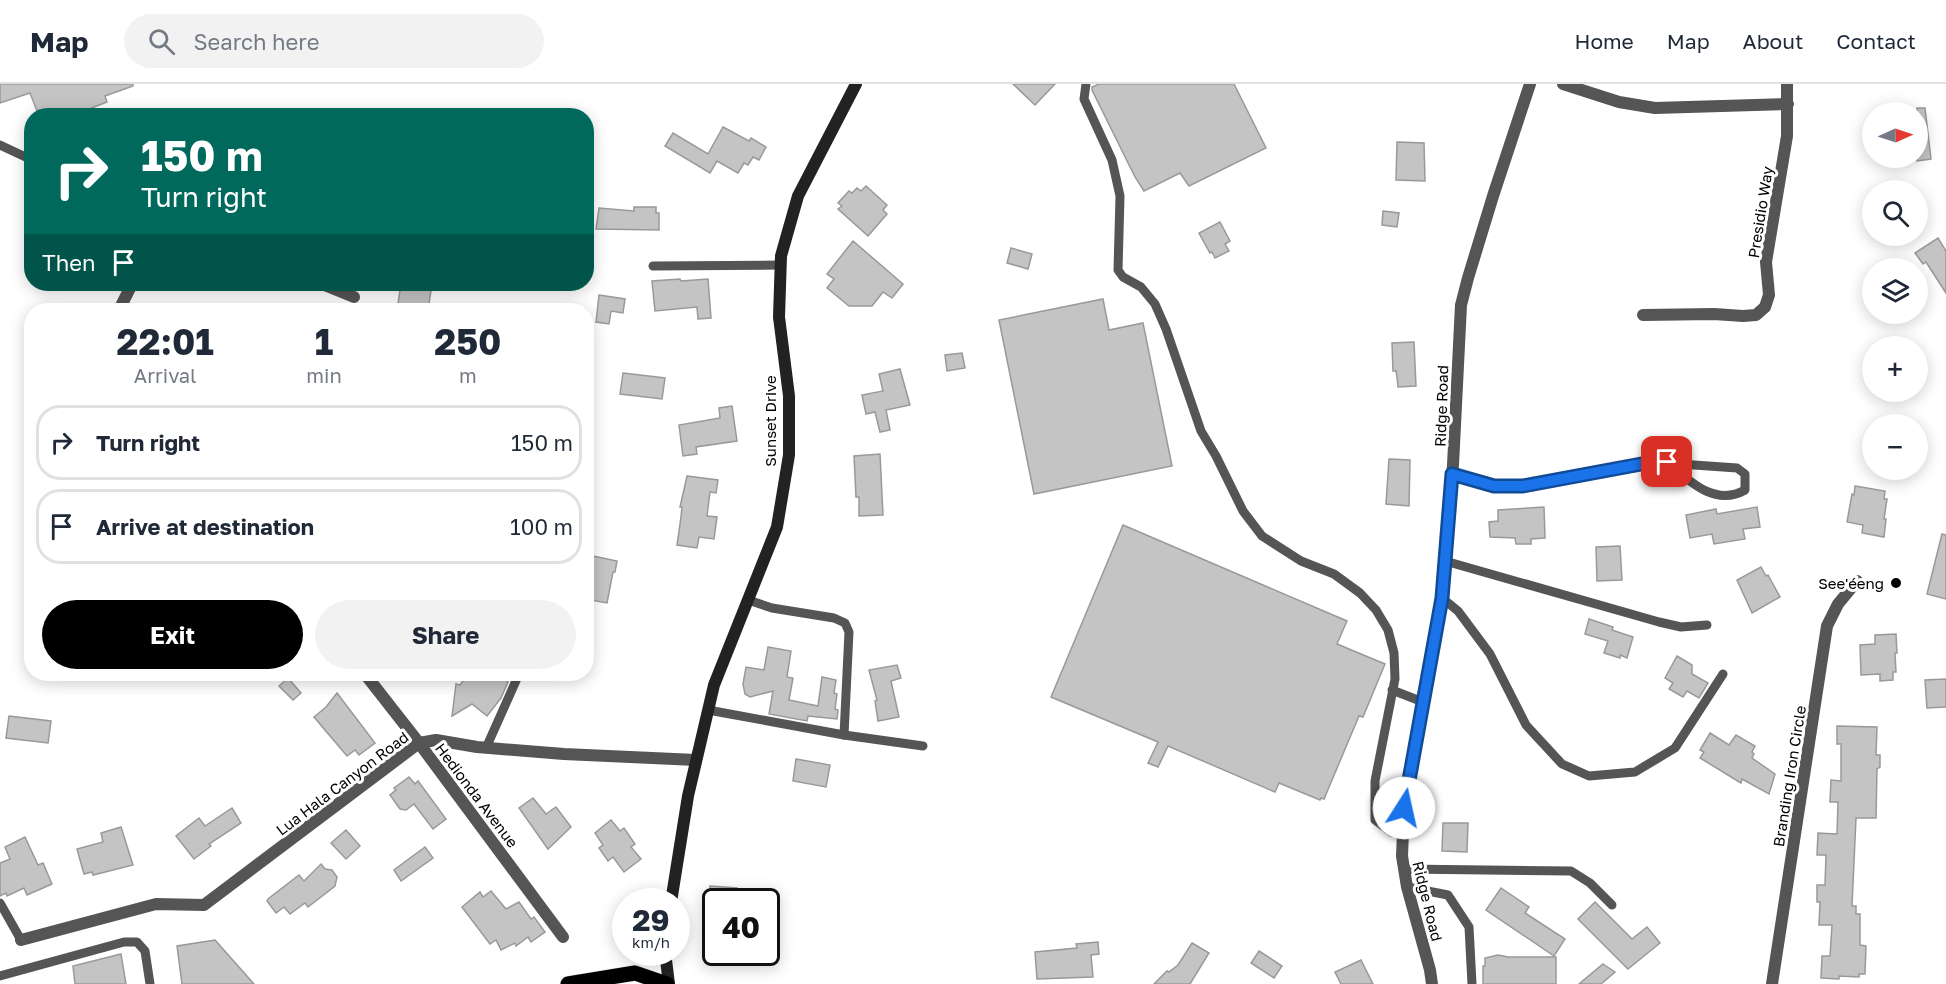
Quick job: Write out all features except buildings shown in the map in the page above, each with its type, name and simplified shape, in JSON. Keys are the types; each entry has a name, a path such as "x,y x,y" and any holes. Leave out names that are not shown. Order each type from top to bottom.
{"main road":[{"name":"Sunset Drive","path":"673,888 688,796 714,685 777,527 789,455 789,396 779,317 781,256 798,196 856,84"},
{"path":"568,984 635,973 668,984 666,966"}],"street":[{"name":"Ridge Road","path":"1432,984 1431,970 1404,869 1404,808 1442,598 1452,474 1461,305 1480,237 1530,84"},
{"path":"1563,84 1619,102 1655,108 1788,104"},
{"name":"Presidio Way","path":"1642,315 1743,316 1755,315 1765,307 1769,295 1766,262 1787,136 1787,84"},
{"path":"339,291 354,297"},
{"name":"Branding Iron Circle","path":"1772,984 1827,626 1838,604 1857,581"},
{"name":"Hedionda Avenue","path":"370,681 563,937"},
{"name":"Lua Hala Canyon Road","path":"21,940 156,904 204,905 419,743 436,740 486,748 696,760"}],"lane":[{"path":"1086,84 1084,99 1112,160 1120,196 1118,270 1123,277 1141,287 1155,304 1166,329 1201,431 1243,511 1262,536 1301,561 1334,574 1360,593 1388,630 1394,653 1395,679 1375,781 1375,820 1391,832 1403,834"},
{"path":"0,145 24,156"},
{"path":"653,266 781,265"},
{"path":"1452,474 1494,486 1523,486 1652,462 1667,462 1737,468 1745,474 1745,490 1726,497 1710,493 1694,486 1667,462"},
{"path":"1445,561 1659,622 1681,627 1707,625"},
{"path":"1442,598 1458,611 1490,654 1526,724 1562,764 1589,776 1635,772 1675,748 1723,674"},
{"path":"748,600 772,608 834,618 845,622 849,632 843,735"},
{"path":"486,748 516,681"},
{"path":"1392,690 1423,702"},
{"path":"708,710 843,735 923,746"},
{"path":"1404,869 1571,871 1590,883 1612,905"},
{"path":"1407,887 1448,895 1460,911 1469,927 1472,984"},
{"path":"0,903 21,940"},
{"path":"0,976 124,942 137,942 145,951 150,984"}],"place":[{"name":"See'éeng","path":"1896,583"}],"route":[{"path":"1404,808 1442,598 1452,474 1494,486 1523,486 1652,462 1667,462"}]}
